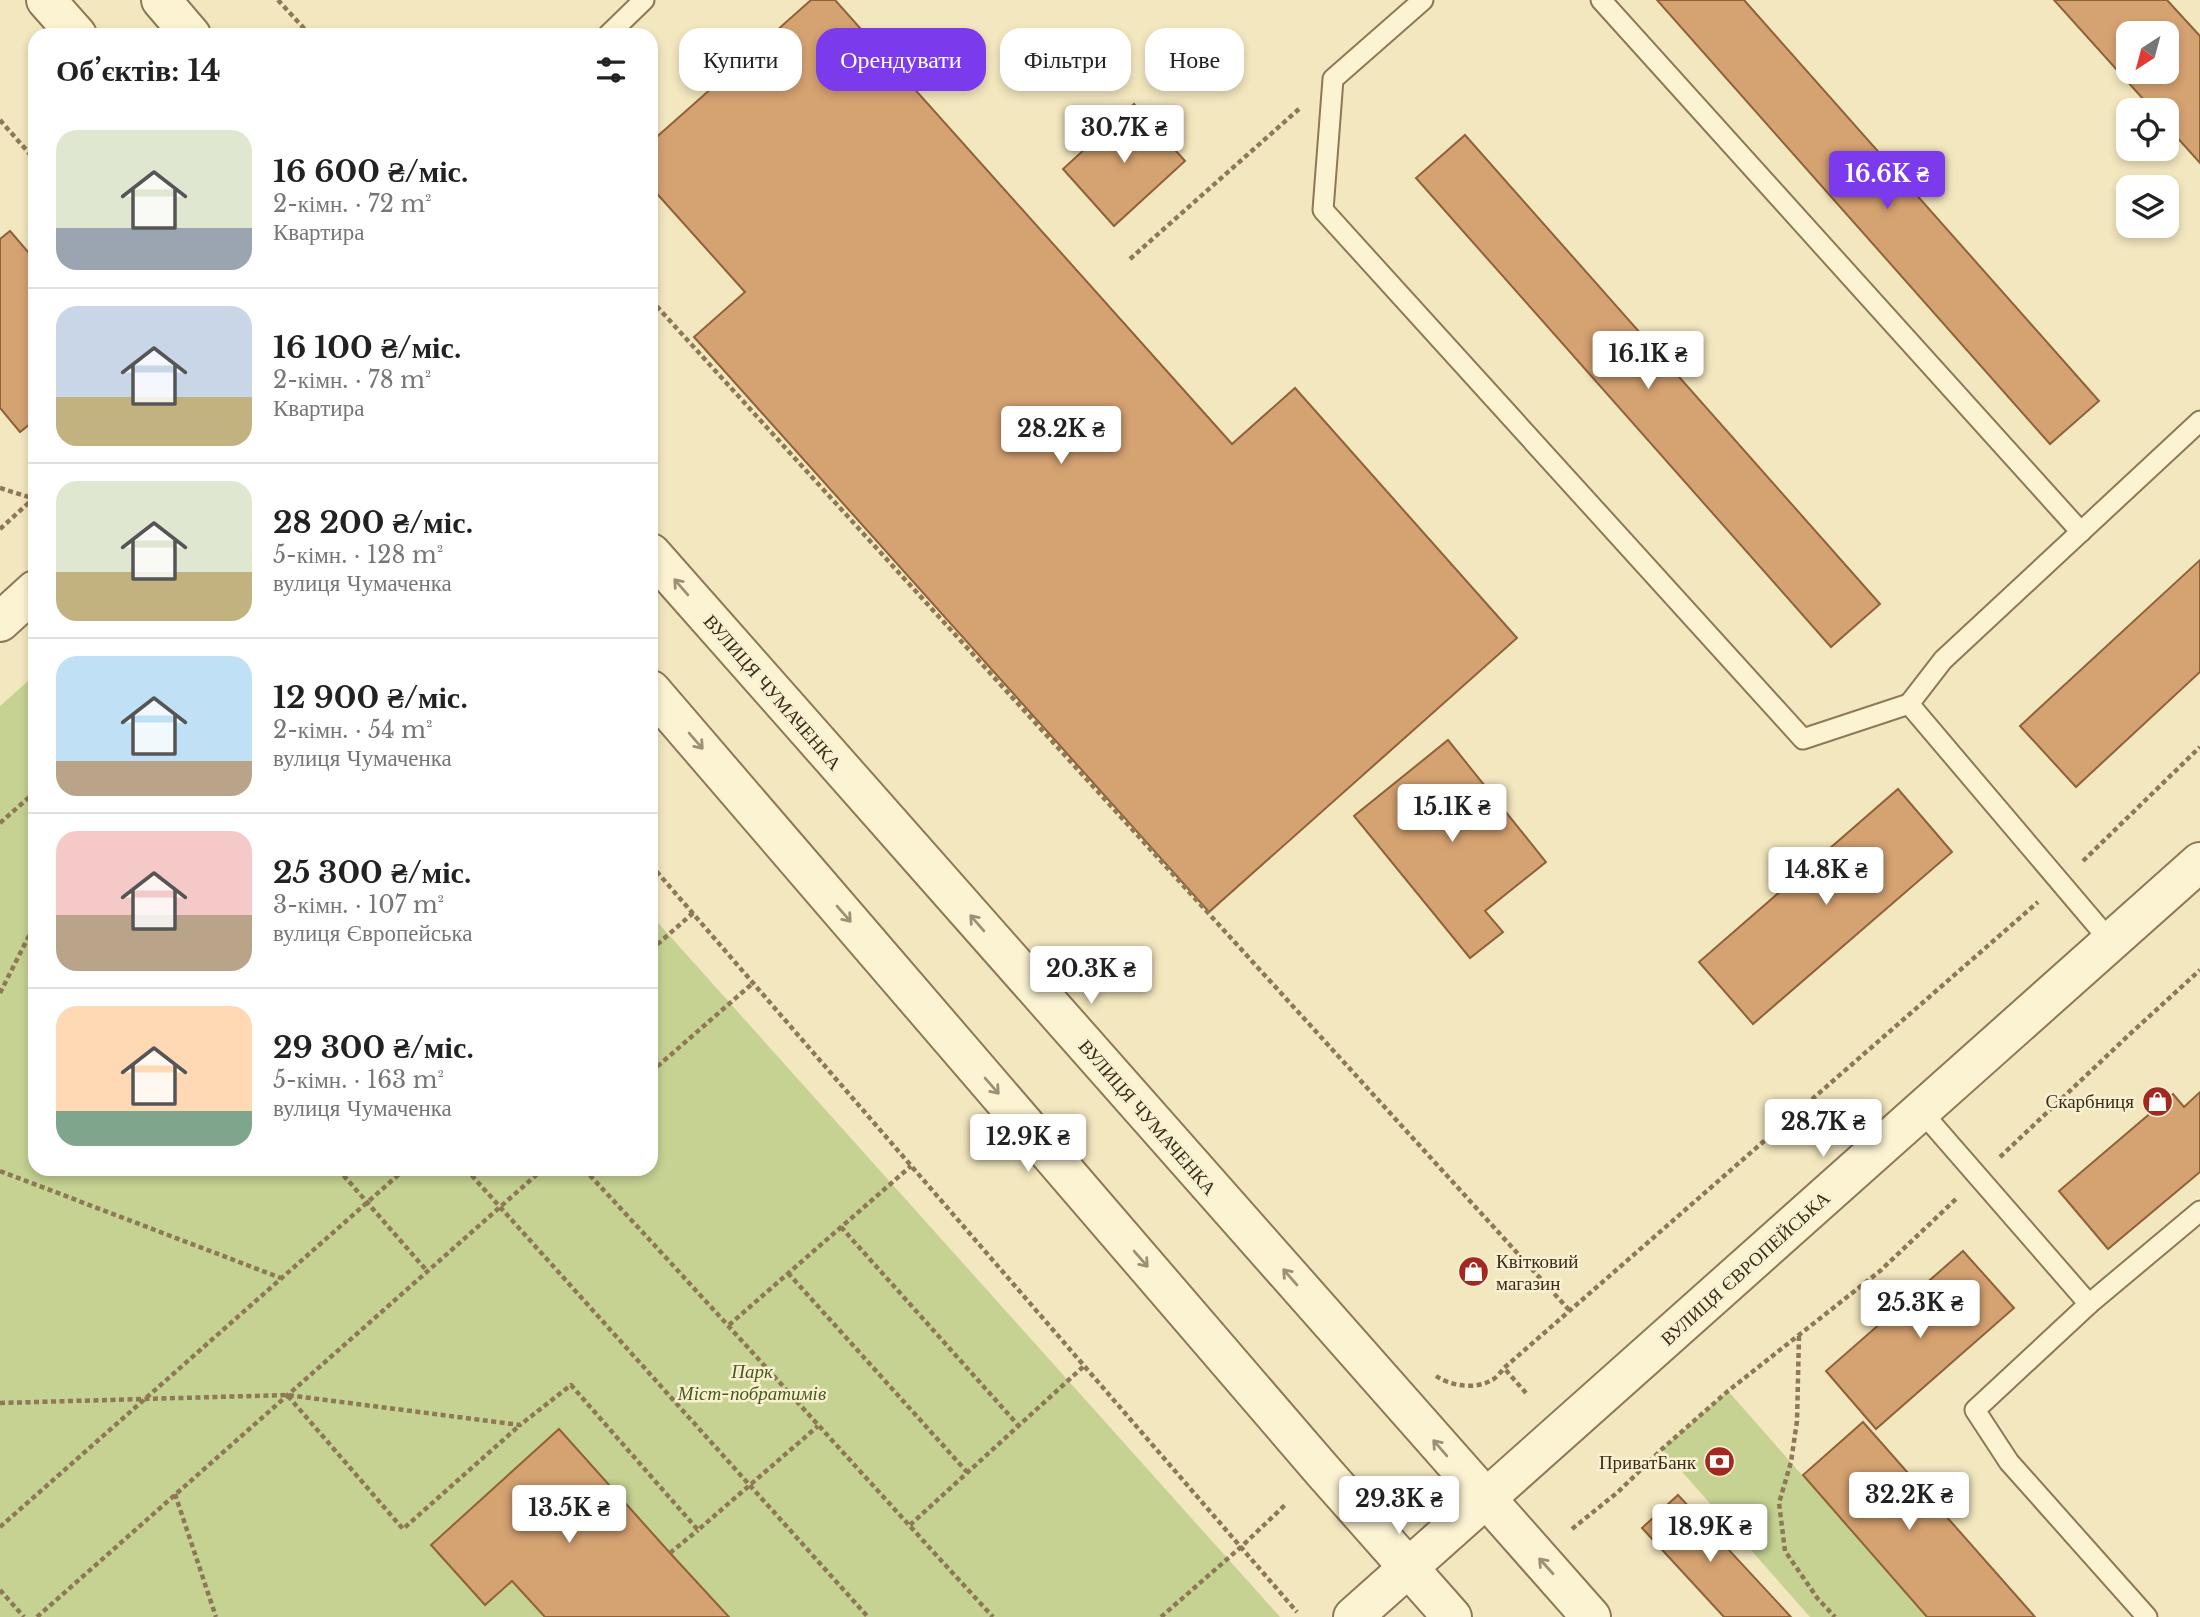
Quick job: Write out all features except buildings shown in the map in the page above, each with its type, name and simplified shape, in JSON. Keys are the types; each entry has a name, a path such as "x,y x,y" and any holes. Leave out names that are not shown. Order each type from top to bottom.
{"street":[{"path":"46,0 71,28"},
{"path":"161,0 185,28"},
{"name":"ВУЛИЦЯ ЧУМАЧЕНКА","path":"658,561 1591,1617"},
{"path":"0,622 28,596"},
{"path":"658,698 1452,1617"},
{"name":"ВУЛИЦЯ ЄВРОПЕЙСЬКА","path":"1353,1617 2200,862"}],"lane":[{"path":"615,28 644,0"},
{"path":"1423,0 1333,79 1324,210 1803,739 1909,704 1942,660 2200,421"},
{"path":"1601,0 2081,532"},
{"path":"1909,704 2111,942"},
{"path":"1921,1111 2089,1304"},
{"path":"2147,1617 2009,1462 1975,1409 2089,1304 2200,1211"}],"path":[{"path":"278,0 304,28"},
{"path":"1130,259 1333,79"},
{"path":"0,120 28,152"},
{"path":"658,308 1570,1311"},
{"path":"0,488 28,496"},
{"path":"0,528 28,503"},
{"path":"1427,1370 1439,1379 1459,1385 1478,1385 1492,1380 2060,882 2200,747"},
{"path":"0,823 28,798"},
{"path":"658,873 1297,1612"},
{"path":"658,944 693,913"},
{"path":"0,993 28,938"},
{"path":"1572,1529 1618,1492 1728,1391 1880,1271 2200,970"},
{"path":"658,1067 753,982"},
{"path":"729,1325 911,1166"},
{"path":"0,1171 281,1278"},
{"path":"344,1176 427,1271"},
{"path":"0,1527 397,1176"},
{"path":"472,1176 868,1617"},
{"path":"37,1617 535,1176"},
{"path":"591,1176 993,1617"},
{"path":"841,1227 1018,1425"},
{"path":"789,1273 967,1472"},
{"path":"1799,1335 1797,1421 1791,1462 1779,1503 1785,1551 1818,1600 1835,1617"},
{"path":"910,1525 1084,1366"},
{"path":"1504,1368 1526,1393"},
{"path":"287,1395 403,1529 520,1425 571,1385 698,1530"},
{"path":"0,1403 287,1395 520,1425"},
{"path":"670,1553 818,1426"},
{"path":"176,1494 216,1617"},
{"path":"1161,1617 1285,1505"},
{"path":"0,1590 23,1617"}],"green space":[{"name":"Парк Міст-побратимів","path":"28,681 28,1176 658,1176 658,923 1280,1617 0,1617 0,706"},
{"path":"1728,1391 1927,1617 1810,1617 1662,1449"}],"place":[{"name":"Скарбниця","path":"2157,1101"},
{"name":"Квітковий магазин","path":"1473,1272"},
{"name":"ПриватБанк","path":"1719,1462"}]}
